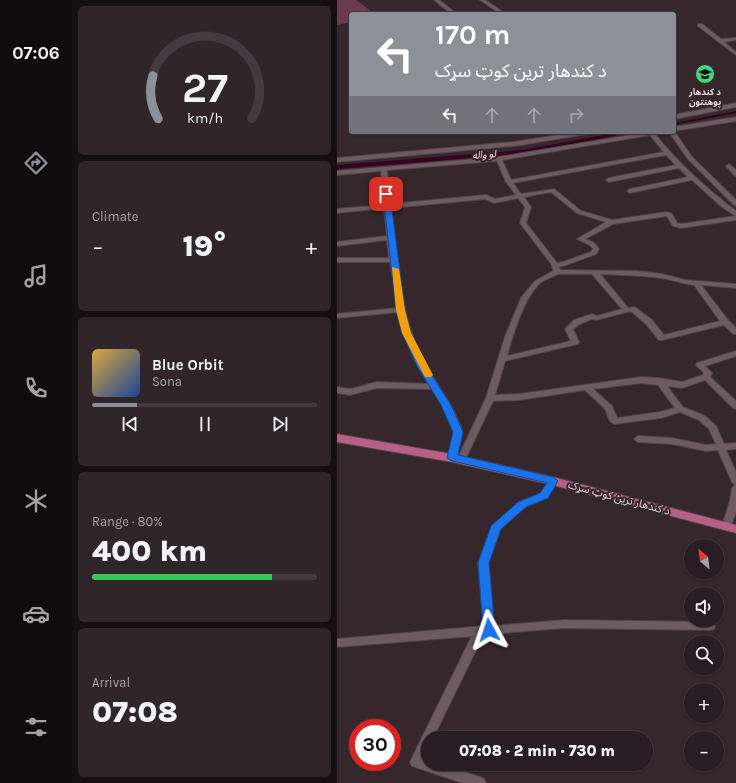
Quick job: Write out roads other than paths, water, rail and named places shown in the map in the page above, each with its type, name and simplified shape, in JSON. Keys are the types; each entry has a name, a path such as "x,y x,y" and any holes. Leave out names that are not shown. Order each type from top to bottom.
{"main road":[{"name":"د کندهار ترين کوټ سړک","path":"337,438 457,459 553,481 731,528"}],"street":[{"path":"436,0 452,12"},
{"path":"482,0 501,12"},
{"path":"700,25 736,54"},
{"path":"720,41 736,39"},
{"path":"676,116 736,105"},
{"path":"676,130 736,119"},
{"path":"337,160 514,144 575,134"},
{"path":"337,173 499,160 645,134"},
{"path":"652,134 666,153 736,214"},
{"path":"673,134 690,158 735,202"},
{"path":"452,150 456,163"},
{"path":"509,182 666,153"},
{"path":"499,160 509,182 528,207 523,223 556,268 662,276 685,282 736,286"},
{"path":"609,180 680,166"},
{"path":"729,166 736,174"},
{"path":"384,169 393,260 401,310 407,333 422,366 436,387 458,432 457,459"},
{"path":"630,191 694,178"},
{"path":"337,211 486,197 494,201 552,190 561,196 569,206 580,212 595,218 605,218 611,222"},
{"path":"457,459 489,398 501,360 525,298 537,282 556,268 594,253 596,249 592,244 580,239 611,222 667,214 670,215 675,225 681,226 736,218"},
{"path":"337,244 391,238"},
{"path":"337,260 393,260"},
{"path":"594,272 626,310"},
{"path":"696,283 725,322 736,332"},
{"path":"501,360 575,342 569,329 577,322 592,316 596,318 626,310 632,309 649,322 662,338 725,322"},
{"path":"337,316 401,310"},
{"path":"706,377 708,373 700,365 736,353"},
{"path":"489,398 519,397 641,380 682,385 706,377"},
{"path":"706,377 736,406"},
{"path":"659,381 680,409 702,418 713,428 736,482"},
{"path":"337,390 351,392 377,385 436,387"},
{"path":"586,387 609,408 614,421 661,415 680,409"},
{"path":"638,439 672,441 706,448 736,446"},
{"path":"489,630 483,563 497,526 522,504 544,496 553,481"},
{"path":"731,528 736,488"},
{"path":"337,643 564,624 684,626"},
{"path":"480,783 416,762 475,641 489,630"}],"waterway":[{"name":"لو واله","path":"676,124 736,112"},
{"name":"لو واله","path":"337,167 521,152 618,134"}],"place":[{"name":"د کندهار پوهنتون","path":"705,74"}]}
